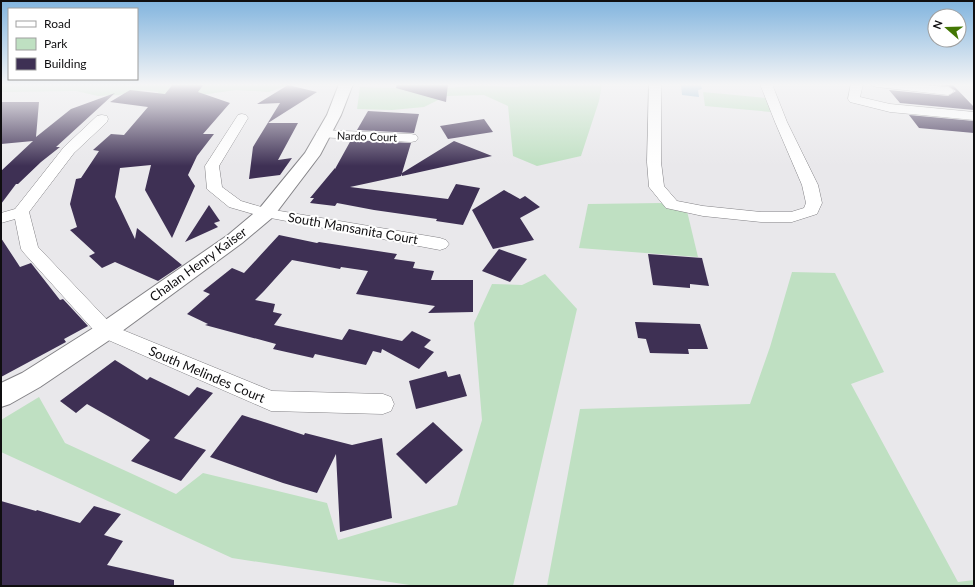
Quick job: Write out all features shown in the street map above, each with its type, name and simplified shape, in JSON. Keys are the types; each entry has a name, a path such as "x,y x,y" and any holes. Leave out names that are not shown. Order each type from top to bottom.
{"street":[{"name":"Chalan Henry Kaiser","path":"1,396 31,380 106,331 235,239 266,213 312,155 335,111"},
{"path":"655,111 654,162 657,187 672,205 731,215 792,217 810,211 814,203 810,185 777,111"},
{"path":"926,111 974,116"},
{"name":"South Mansanita Court","path":"242,118 212,166 215,189 235,204 266,213 440,244"},
{"path":"1,218 21,212 69,150 102,119"},
{"name":"Nardo Court","path":"323,134 411,138"},
{"path":"21,212 30,249 106,331"},
{"name":"South Melindes Court","path":"106,331 271,401 383,404"}],"green space":[{"path":"509,111 596,111 581,156 537,166 513,156"},
{"path":"662,203 687,211 698,257 579,248 588,204"},
{"path":"792,272 835,273 884,372 851,384 958,582 974,580 974,586 547,586 580,409 750,404 770,347"},
{"path":"545,274 577,309 513,586 416,586 232,558 1,452 1,420 39,397 65,443 176,494 203,473 327,503 338,540 457,505 482,420 474,323 492,284 522,285"}],"building":[{"path":"1,111 38,111 36,137 68,111 95,111 56,147 60,147 41,162 18,184 16,184 1,204 1,171 33,141 1,144"},
{"path":"144,111 223,111 203,134 214,134 197,156 188,175 195,186 172,238 145,190 151,165 120,168 115,197 135,239 137,228 182,265 158,281 115,262 102,268 89,256 95,253 70,230 77,227 70,204 76,179 81,178 99,151 93,150 111,134 124,135"},
{"path":"275,111 286,111 268,123 298,123 278,160 292,158 280,175 249,179 253,147"},
{"path":"368,111 419,114 414,133 357,130"},
{"path":"909,115 974,121 974,133 919,128"},
{"path":"484,119 493,132 448,139 440,126"},
{"path":"351,140 411,143 402,173 454,141 492,156 402,176 402,174 401,176 350,187 448,199 456,184 480,188 463,225 436,221 437,219 337,203 335,206 310,203 314,198 310,198 335,169"},
{"path":"504,190 520,199 525,196 540,207 520,218 534,240 493,249 472,210"},
{"path":"209,205 220,221 214,223 218,227 185,242"},
{"path":"279,235 317,243 319,242 397,254 394,259 415,262 413,268 434,271 431,280 473,280 473,312 428,313 435,306 356,294 368,271 341,267 340,269 292,260 255,300 275,304 273,312 282,314 274,325 342,340 349,329 402,341 412,331 431,340 424,347 434,352 419,369 382,349 381,353 373,351 366,365 315,354 313,358 273,349 276,344 205,325 208,324 187,314 210,294 203,291 232,268 244,273"},
{"path":"1,238 20,267 31,263 60,300 63,299 88,326 64,339 66,342 1,377"},
{"path":"499,249 527,259 510,282 482,271"},
{"path":"648,254 702,258 709,286 690,284 690,288 653,285"},
{"path":"635,322 700,324 708,349 688,349 689,354 650,353 646,339 638,338"},
{"path":"115,360 147,380 150,377 189,396 197,387 213,393 174,438 206,450 181,481 131,461 150,440 87,404 76,413 60,401"},
{"path":"446,371 448,377 460,374 467,396 416,409 409,381"},
{"path":"242,415 304,435 305,433 352,445 382,438 392,518 340,532 336,454 317,493 283,483 210,457"},
{"path":"433,422 463,450 426,484 396,454"},
{"path":"1,501 80,523 94,506 121,514 104,535 123,541 107,565 174,580 174,586 1,586"}]}
